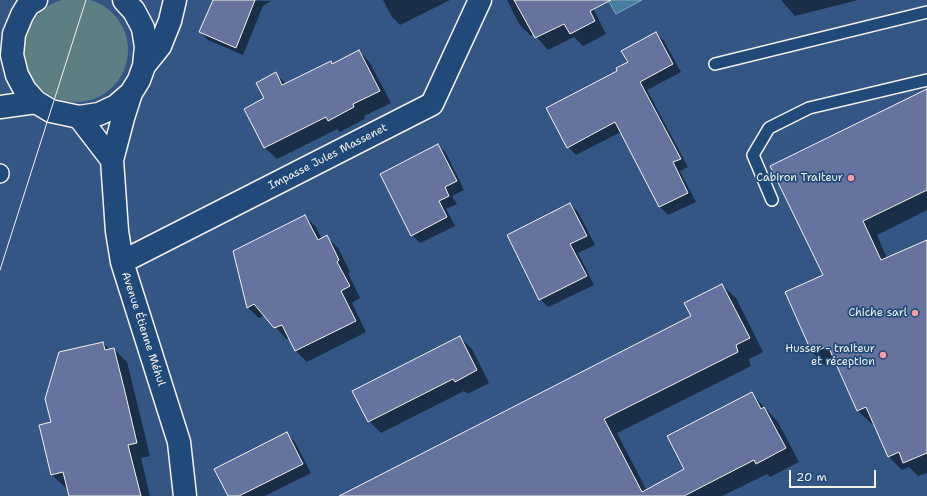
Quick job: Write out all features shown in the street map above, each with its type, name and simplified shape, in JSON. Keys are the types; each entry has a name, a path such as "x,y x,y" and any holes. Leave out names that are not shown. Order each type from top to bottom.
{"street":[{"name":"Avenue Étienne Méhul","path":"124,0 134,10 143,28 146,47 144,66 139,80 131,93 112,160 117,231 122,262 179,442 185,496"},
{"name":"Avenue Étienne Méhul","path":"144,66 160,46 170,21 175,0"},
{"name":"Impasse Jules Massenet","path":"122,262 432,104 480,0"},
{"name":"Avenue Étienne Méhul","path":"29,2 14,34 6,60 25,90 36,102 51,112 79,117 99,114 116,106 131,93"},
{"path":"0,106 36,102"},
{"path":"79,117 112,160"}],"lane":[{"path":"715,64 927,12"},
{"path":"772,200 753,155 769,128 809,108 927,80"}],"green space":[{"path":"76,-2 96,2 113,13 124,30 128,50 124,70 113,87 96,98 76,102 56,98 39,87 28,70 24,50 28,30 39,13 56,2"}],"water":[{"path":"608,0 642,0 616,14"}],"building":[{"path":"213,0 255,0 236,48 199,32"},
{"path":"514,0 611,0 590,11 595,21 570,34 564,24 535,38"},
{"path":"656,32 673,64 640,82 681,159 673,162 688,193 659,207 615,122 567,148 546,108 617,71 616,68 628,62 621,51"},
{"path":"359,50 380,91 353,104 354,107 328,121 326,117 264,148 244,109 264,98 256,83 276,72 282,85 331,61 332,64"},
{"path":"927,89 927,190 863,221 881,260 927,240 927,453 903,463 899,452 888,457 866,407 857,411 828,346 812,353 785,292 823,275 770,166"},
{"path":"438,144 457,181 445,187 449,196 439,201 447,217 411,236 380,174"},
{"path":"570,203 587,236 570,244 587,276 539,300 507,235"},
{"path":"305,215 318,240 327,235 339,260 337,262 350,286 341,291 356,321 295,351 282,325 274,328 254,304 247,308 233,251"},
{"path":"722,284 750,338 736,345 738,352 604,419 642,492 684,469 667,436 752,392 761,409 764,407 786,448 756,464 754,460 684,496 339,496 691,316 684,303"},
{"path":"460,336 477,370 455,382 453,379 368,422 352,391"},
{"path":"103,342 105,350 114,348 125,392 137,443 128,445 141,496 69,496 63,472 51,475 39,425 51,422 45,399 59,352"},
{"path":"287,432 303,464 239,496 228,496 214,469"}],"tram line":[{"path":"0,270 86,0"}],"place":[{"name":"Cabiron Traiteur","path":"851,178"},
{"name":"Chiche sarl","path":"915,313"},
{"name":"Husser - traiteur et réception","path":"883,355"}]}
